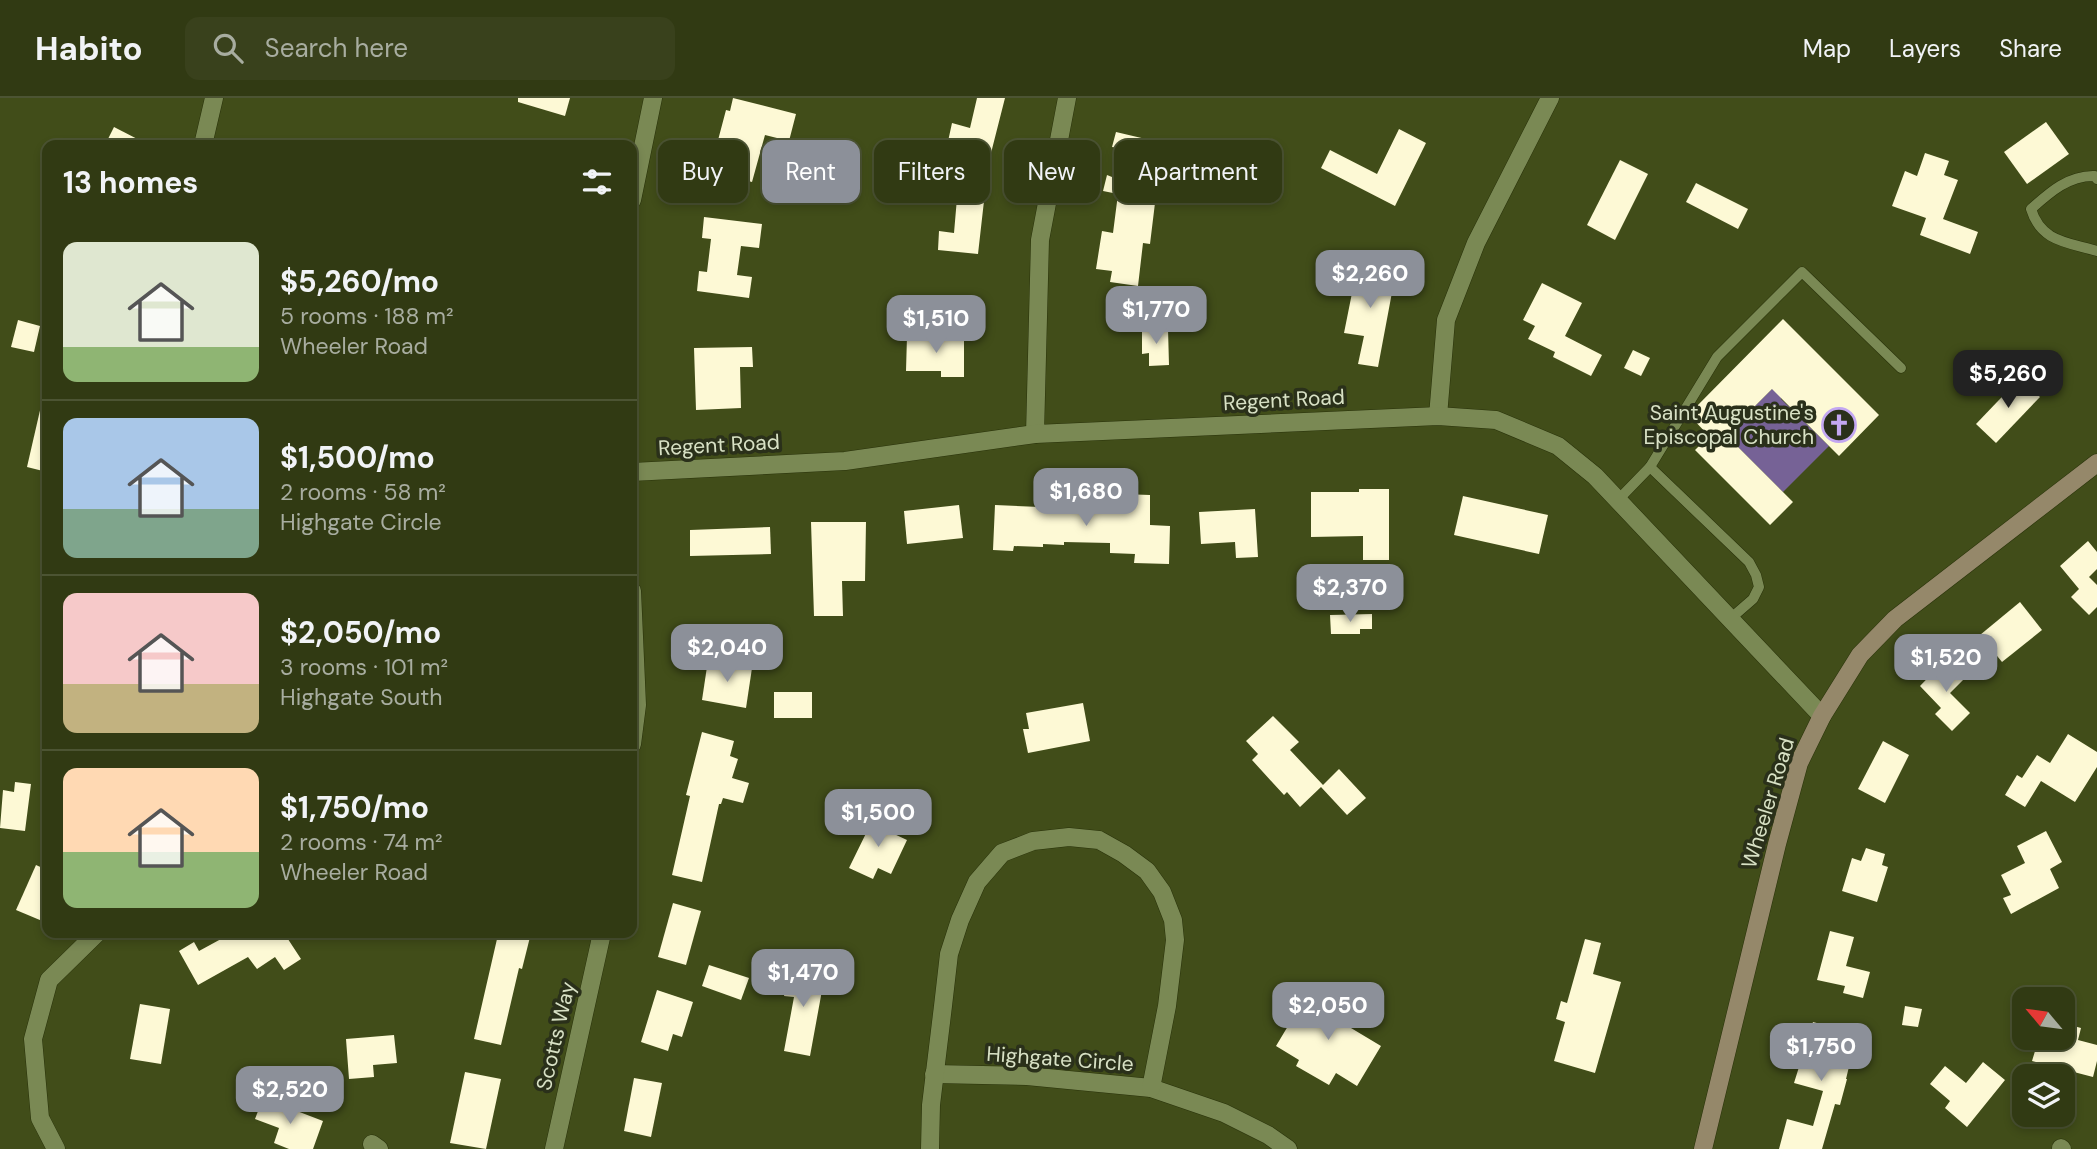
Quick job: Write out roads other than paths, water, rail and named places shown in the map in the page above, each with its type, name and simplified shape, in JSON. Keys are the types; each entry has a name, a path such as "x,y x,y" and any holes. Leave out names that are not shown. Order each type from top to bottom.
{"street":[{"path":"204,140 214,98"},
{"path":"637,176 653,98"},
{"path":"1035,434 1040,240 1067,98"},
{"path":"1438,416 1446,320 1476,243 1549,98"},
{"name":"Regent Road","path":"637,471 845,461 1035,434 1438,416 1496,420 1558,446 1595,476 1822,716"},
{"name":"Wheeler Road","path":"1703,1149 1799,763 1822,716 1860,655 1895,619 2097,463"},
{"name":"Highgate Circle","path":"1069,837 1099,840 1147,871 1162,892 1173,920 1175,940 1167,1006 1151,1088 1027,1076 934,1074 949,954 977,882 1002,853 1033,841 1069,837"},
{"path":"56,1149 40,1118 33,1039 49,980 92,938"},
{"name":"Scotts Way","path":"554,1149 601,938"},
{"path":"930,1149 934,1074"},
{"path":"1151,1088 1224,1113 1268,1135 1288,1149"}],"lane":[{"path":"2097,179 2095,176 2080,175 2052,190 2031,209 2036,224 2051,237 2097,251"},
{"path":"1618,500 1650,467 1717,357 1802,272 1901,368"},
{"path":"1650,467 1749,562 1756,575 1759,587 1753,598 1730,619"}],"place":[{"name":"Saint Augustine's Episcopal Church","path":"1839,425"}]}
